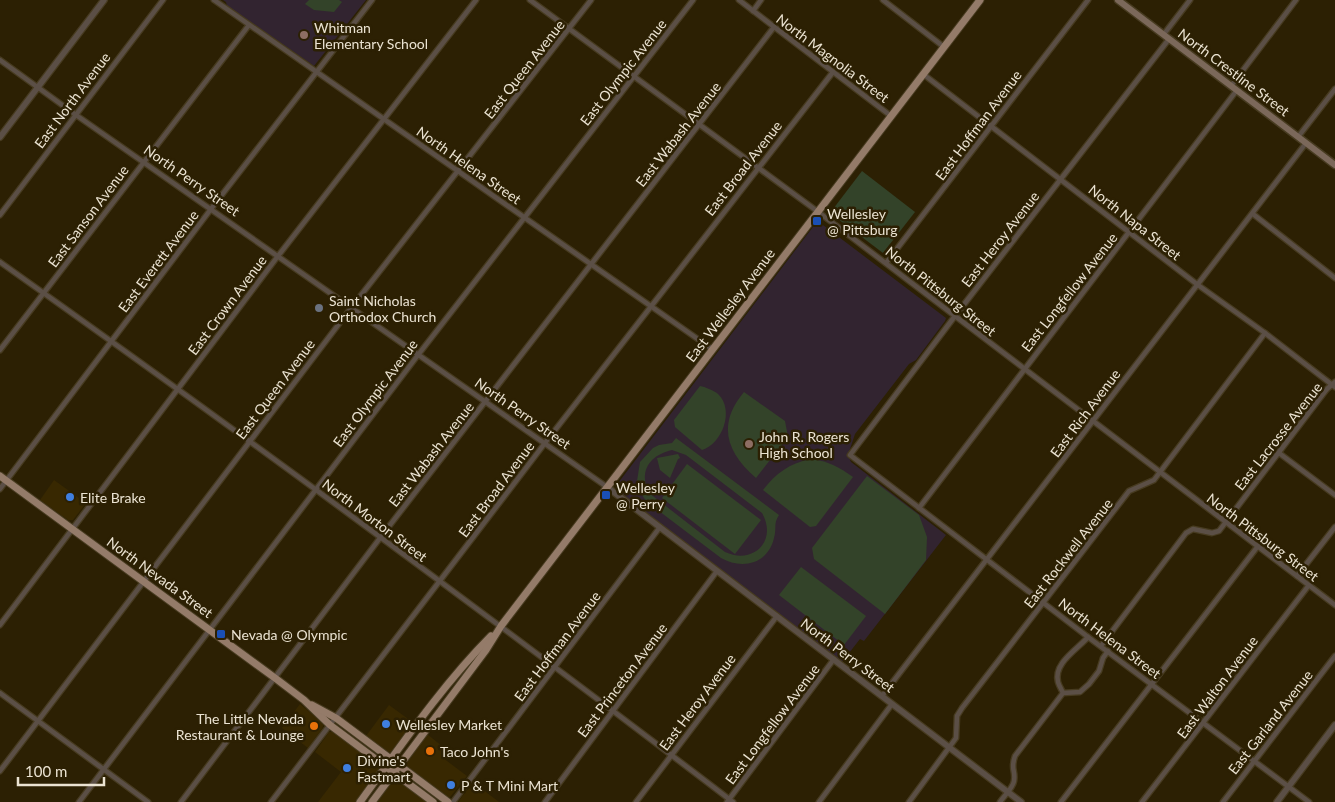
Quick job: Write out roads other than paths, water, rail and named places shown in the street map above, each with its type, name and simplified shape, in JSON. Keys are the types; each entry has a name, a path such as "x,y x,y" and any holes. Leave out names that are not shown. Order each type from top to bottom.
{"main road":[{"name":"North Crestline Street","path":"1118,0 1335,165"},
{"name":"East Wellesley Avenue","path":"372,802 486,650 501,626 944,47 976,1"},
{"name":"North Nevada Street","path":"3,478 210,629 304,700 330,725 433,802"},
{"name":"East Wellesley Avenue","path":"360,802 458,674 479,648 501,626"},
{"name":"North Nevada Street","path":"304,700 336,718 448,802"}],"street":[{"path":"0,137 104,0"},
{"name":"East North Avenue","path":"0,215 163,0"},
{"name":"North Helena Street","path":"214,0 712,349"},
{"name":"East Everett Avenue","path":"0,489 3,478 112,342 210,209 372,0"},
{"name":"East Crown Avenue","path":"0,625 278,256 476,0"},
{"name":"North Pittsburg Street","path":"530,0 818,211 1092,422 1335,605"},
{"name":"East Queen Avenue","path":"0,771 351,308 591,0"},
{"name":"East Olympic Avenue","path":"79,802 418,355 693,0"},
{"name":"North Magnolia Street","path":"738,0 891,116"},
{"path":"753,11 761,0"},
{"path":"883,0 944,47"},
{"name":"East Hoffman Avenue","path":"886,263 1088,0"},
{"name":"East Heroy Avenue","path":"850,455 1061,179 1166,37 1190,0"},
{"name":"East Longfellow Avenue","path":"919,508 1130,232 1296,0"},
{"name":"East Sanson Avenue","path":"0,350 249,25"},
{"name":"East Wabash Avenue","path":"181,802 380,538 774,27"},
{"name":"North Perry Street","path":"0,60 607,487 1021,802"},
{"name":"East Broad Avenue","path":"271,802 832,72"},
{"name":"North Napa Street","path":"923,74 1198,285 1334,384"},
{"path":"1298,137 1335,89"},
{"name":"East Rich Avenue","path":"882,696 1306,143"},
{"path":"1252,214 1335,278"},
{"name":"North Morton Street","path":"0,262 44,292 501,626 730,801"},
{"name":"East Rockwell Avenue","path":"909,802 956,738 957,716 1129,491 1154,480 1265,333"},
{"name":"East Lacrosse Avenue","path":"1100,646 1186,533 1193,529 1212,533 1219,531 1334,384"},
{"path":"1279,453 1335,495"},
{"name":"North Helena Street","path":"850,455 1088,637 1309,802"},
{"name":"East Hoffman Avenue","path":"453,802 660,527"},
{"path":"1297,576 1335,527"},
{"path":"1061,802 1258,546"},
{"name":"East Princeton Avenue","path":"544,802 717,571"},
{"name":"East Walton Avenue","path":"1142,802 1309,585"},
{"name":"East Heroy Avenue","path":"636,802 777,616"},
{"path":"1063,693 1057,681 1059,669 1073,650 1088,637"},
{"path":"1000,802 1014,784 1015,778 1012,768 1015,756 1063,693 1080,692 1089,684 1099,671 1103,658 1108,651"},
{"name":"East Garland Avenue","path":"1223,802 1335,656"},
{"name":"East Longfellow Avenue","path":"730,801 834,660"},
{"path":"0,693 148,802"},
{"path":"819,802 892,704"},
{"path":"1277,802 1335,725"}],"place":[{"name":"Whitman Elementary School","path":"304,35"},
{"name":"Wellesley @ Pittsburg","path":"817,221"},
{"name":"Saint Nicholas Orthodox Church","path":"319,308"},
{"name":"John R. Rogers High School","path":"749,444"},
{"name":"Wellesley @ Perry","path":"606,495"},
{"name":"Elite Brake","path":"70,497"},
{"name":"Nevada @ Olympic","path":"221,634"},
{"name":"Wellesley Market","path":"386,724"},
{"name":"The Little Nevada Restaurant & Lounge","path":"314,726"},
{"name":"Taco John's","path":"430,751"},
{"name":"Divine's Fastmart","path":"347,768"},
{"name":"P & T Mini Mart","path":"451,785"}]}
